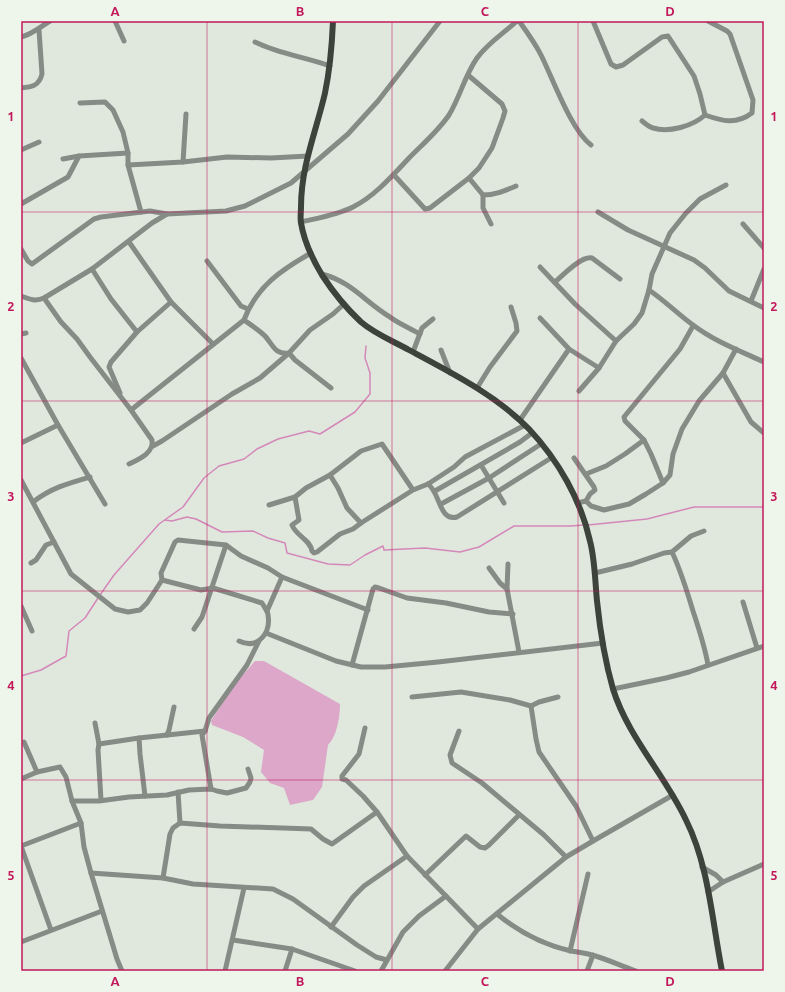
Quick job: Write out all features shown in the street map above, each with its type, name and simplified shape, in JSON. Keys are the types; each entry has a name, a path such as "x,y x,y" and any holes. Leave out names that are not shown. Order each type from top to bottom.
{"main road":[{"path":"333,21 330,66 303,172 301,222 311,253 322,274 344,304 362,323 494,399 532,432 572,490 588,533 595,574 603,643 613,688 619,704 630,725 687,821 702,867 708,892 722,971"}],"street":[{"path":"21,37 50,21"},
{"path":"115,21 124,40"},
{"path":"21,249 28,261 32,264 94,219 150,211 167,214 226,211 245,206 292,183 348,134 378,100 440,21"},
{"path":"301,222 354,207 394,174 433,136 449,115 477,59 486,48 518,21 540,53 552,81 575,124 586,141 591,145"},
{"path":"593,21 612,64 616,67 623,65 662,37 668,36 694,76 700,94 704,115"},
{"path":"704,115 719,120 732,121 745,118 752,113 753,100 730,34 708,21"},
{"path":"21,88 32,87 38,83 41,78 40,26"},
{"path":"255,42 268,49 309,58 330,66"},
{"path":"394,174 425,209 430,208 469,178 479,168 492,148 505,111 502,104 468,75"},
{"path":"80,104 105,102 109,105 123,132 128,153 128,165 141,212"},
{"path":"183,162 186,114"},
{"path":"642,121 648,126 665,129 687,125 701,119 704,115"},
{"path":"21,150 39,142"},
{"path":"63,159 79,156 128,153"},
{"path":"21,204 68,177 79,156"},
{"path":"128,165 183,162 227,157 308,156"},
{"path":"469,178 483,196 483,208 491,224"},
{"path":"579,391 599,368 616,341 634,324 645,305 652,274 670,233 686,212 700,199 726,185"},
{"path":"483,196 494,195 516,186"},
{"path":"598,212 628,230 694,260 706,268 729,291 764,308"},
{"path":"21,296 32,300 44,298 92,269 152,223 167,214"},
{"path":"743,224 764,248"},
{"path":"129,242 149,268 171,302 213,344"},
{"path":"131,410 244,320 248,309 275,275 311,253"},
{"path":"554,282 583,259 589,257 620,279"},
{"path":"207,261 241,306 248,309"},
{"path":"540,267 575,304 616,341"},
{"path":"92,269 111,299 137,332"},
{"path":"751,301 764,269"},
{"path":"322,274 335,277 358,291 389,317 420,334"},
{"path":"649,290 661,298 693,326 764,362"},
{"path":"44,298 60,322 77,339 120,395 152,440 153,446"},
{"path":"120,395 109,364 137,332 171,302"},
{"path":"130,464 142,458 153,446 232,394 260,378 289,353 310,330 344,304"},
{"path":"477,388 490,367 517,331 511,307"},
{"path":"540,318 569,349 599,368"},
{"path":"413,352 422,328 432,319"},
{"path":"244,320 264,336 275,350 283,354 289,353"},
{"path":"663,483 644,440 625,421 624,417 680,349 693,326"},
{"path":"520,420 569,349"},
{"path":"586,501 591,506 604,510 629,504 663,483 670,476 673,454 682,429 699,401 724,373 736,349"},
{"path":"441,350 450,373"},
{"path":"289,353 295,360 331,388"},
{"path":"21,358 23,368 105,504"},
{"path":"724,373 751,422 764,432"},
{"path":"21,443 58,425"},
{"path":"295,497 299,520 292,525 294,530 311,545 314,553 340,534 353,529 413,490 428,484 454,467 465,457 525,425"},
{"path":"435,491 520,442 532,432"},
{"path":"586,474 606,466 626,454 644,440"},
{"path":"269,505 295,497 306,488 330,475 361,451 382,444 413,490"},
{"path":"441,504 489,478 541,444"},
{"path":"428,484 435,491 443,512 448,517 457,517 551,458"},
{"path":"574,458 586,474 595,490 590,494 586,501 578,503"},
{"path":"481,464 504,503"},
{"path":"330,475 347,508 361,523"},
{"path":"33,502 45,493 90,477"},
{"path":"21,480 71,574 115,610 128,612 140,610 147,603 162,580 161,574 175,542 178,540 226,546 241,556 268,568 282,577 368,610"},
{"path":"595,574 672,552 691,536 704,531"},
{"path":"31,563 36,560 46,545 54,542"},
{"path":"194,629 202,617 226,546"},
{"path":"672,552 681,571 706,653 708,665"},
{"path":"508,564 507,590 513,614 519,652"},
{"path":"490,568 500,583 507,590"},
{"path":"267,612 282,577"},
{"path":"162,580 201,590 211,588 262,603 268,614 266,633 259,641 247,665 209,718 205,731 202,735 211,788"},
{"path":"352,665 375,588 407,598 489,612 513,614"},
{"path":"743,602 757,648"},
{"path":"21,606 32,631"},
{"path":"266,633 336,661 362,667 385,667 603,643"},
{"path":"238,641 249,644 259,641"},
{"path":"613,688 666,678 764,646"},
{"path":"412,697 468,692 510,700 531,706 558,697"},
{"path":"531,706 539,752 576,806 593,840"},
{"path":"167,735 174,707"},
{"path":"95,723 99,744 98,750 101,800"},
{"path":"365,728 358,754 342,776 342,779 346,780 363,796 377,812 407,856 478,929"},
{"path":"99,744 205,731"},
{"path":"459,731 450,755 452,763 482,783 544,836 566,858"},
{"path":"140,738 140,754 145,796"},
{"path":"24,742 37,772"},
{"path":"21,779 37,772 60,767 66,777 72,802 81,823 84,847 91,873 122,971"},
{"path":"72,802 145,796 211,788 228,793 246,788 251,778 248,769"},
{"path":"178,792 180,822"},
{"path":"445,971 478,929 566,858 593,840 673,796"},
{"path":"163,878 170,834 173,828 180,822 220,826 311,829 332,844 377,812"},
{"path":"425,875 466,836 480,847 484,848 520,815"},
{"path":"51,930 21,846 81,823"},
{"path":"332,928 353,897 364,886 407,856"},
{"path":"708,892 723,882 764,864"},
{"path":"702,867 716,875 723,882"},
{"path":"91,873 163,878 193,884 273,889 294,899 357,946 376,957 387,960"},
{"path":"570,950 588,874"},
{"path":"225,971 244,888"},
{"path":"381,971 403,932 419,916 446,896"},
{"path":"21,942 102,911"},
{"path":"497,914 510,925 529,936 548,944 593,955 636,971"},
{"path":"233,940 292,949 355,971"},
{"path":"285,971 292,949"},
{"path":"586,971 593,955"}],"shaded area":[{"path":"255,661 264,661 340,704 334,737 328,745 322,787 313,800 290,805 284,788 270,783 261,772 264,750 243,737 212,725 211,721 234,685"}],"waterway":[{"path":"100,595 114,575 159,524 183,507 204,478 219,466 244,459 257,449 278,439 309,431 320,434 355,412 370,394 370,373 365,358 366,346"},
{"path":"588,525 647,519 694,507 764,507"},
{"path":"165,520 172,521 187,517 196,519 222,532 253,531 268,538 285,543 287,553 328,564 350,565 383,546 384,550 425,548 460,552 479,547 514,526 584,525"},
{"path":"21,676 41,670 66,656 69,631 85,618 98,598"}]}
